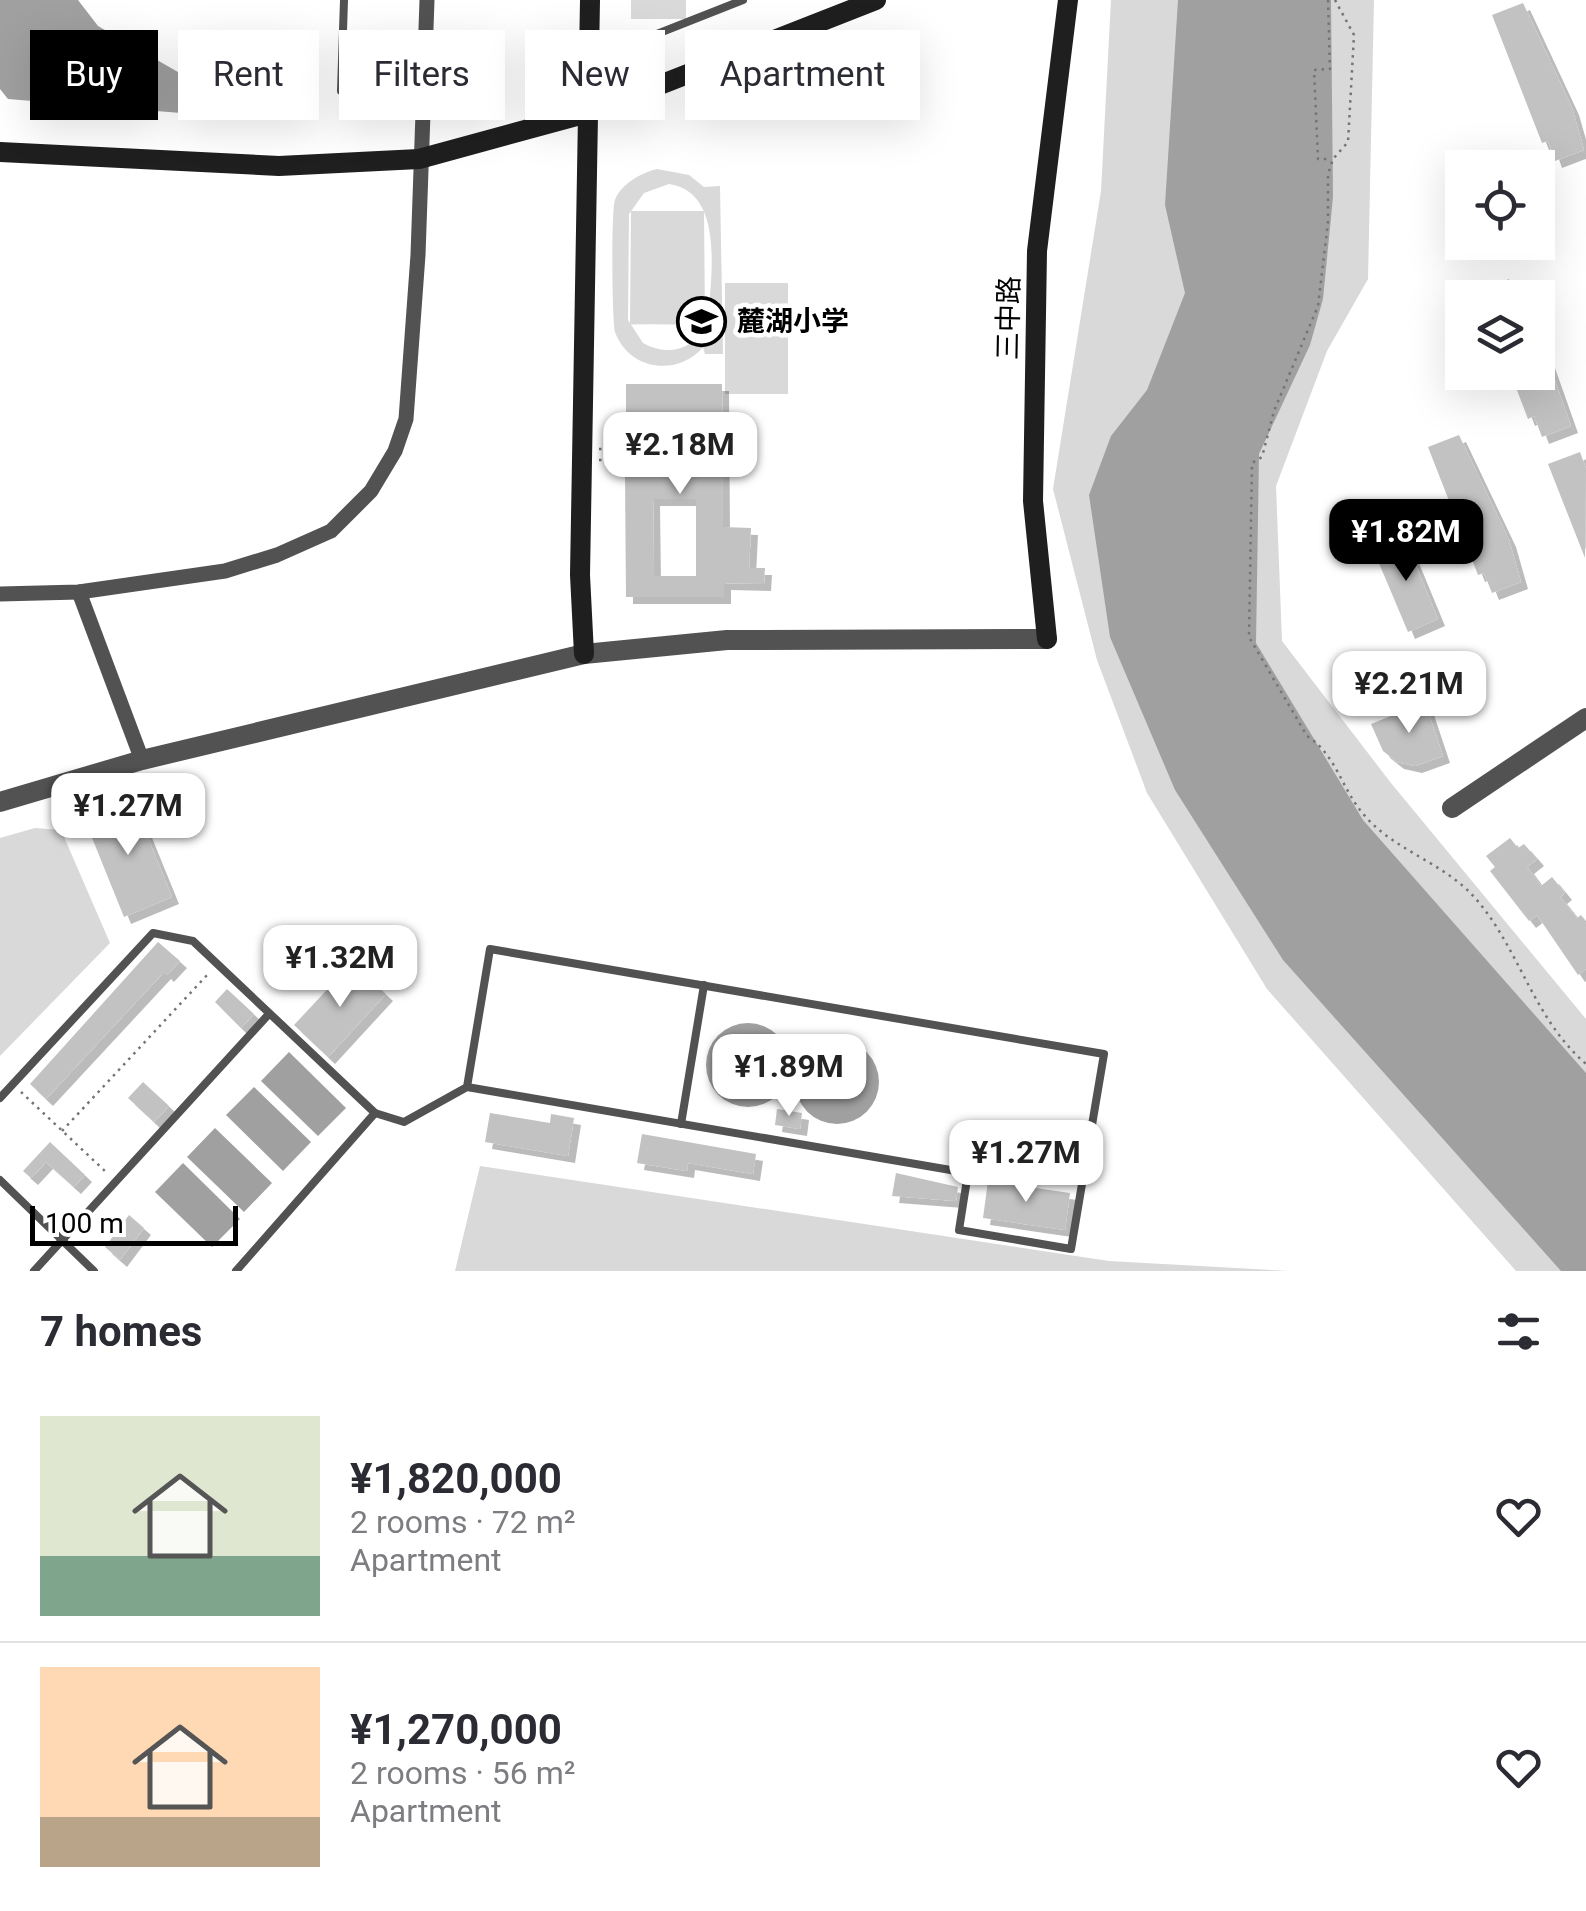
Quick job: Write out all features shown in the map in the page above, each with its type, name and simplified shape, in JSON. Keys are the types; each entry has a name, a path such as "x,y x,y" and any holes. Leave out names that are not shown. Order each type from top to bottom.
{"main road":[{"path":"590,0 590,30"},
{"path":"665,82 876,0"},
{"name":"三中路","path":"1046,639 1033,502 1037,250 1068,0"},
{"path":"0,152 280,166 418,158 560,120"},
{"path":"584,654 583,455 590,120"}],"street":[{"path":"0,594 79,592 225,571 277,555 331,531 363,501 395,451 406,419 418,255 418,158 427,0"},
{"path":"79,592 142,760"},
{"path":"0,802 142,760 584,654 727,640 1046,639"},
{"path":"1452,808 1586,718"}],"lane":[{"path":"343,30 344,0"},
{"path":"665,31 743,0"},
{"path":"0,1098 153,932 192,941 375,1113 404,1122 467,1087 968,1173 959,1230 1071,1249 1104,1054 490,948 467,1087"},
{"path":"680,1124 704,985"},
{"path":"34,1271 268,1015"},
{"path":"236,1271 375,1113"},
{"path":"0,1180 94,1271"}],"path":[{"path":"1328,0 1330,69 1314,70 1318,159 1332,158"},
{"path":"1335,0 1354,35 1348,142 1332,158 1318,306 1274,410 1262,458 1252,463 1249,637 1307,736 1322,746 1364,816 1476,898 1512,952 1530,994 1552,1028 1586,1064"},
{"path":"583,455 634,450"},
{"path":"583,455 634,461"},
{"path":"62,1131 216,964"},
{"path":"12,1084 115,1180"}],"shaded area":[{"path":"0,0 78,0 105,30 30,30 30,101 8,99 0,89"},
{"path":"631,0 686,0 686,19 631,19"},
{"path":"1111,0 1374,0 1368,279 1327,351 1276,486 1282,641 1391,783 1586,1019 1586,1271 1516,1271 1267,989 1147,793 1097,660 1053,489 1101,191"},
{"path":"1178,0 1331,0 1333,197 1323,299 1310,345 1259,454 1256,643 1363,820 1586,1073 1586,1271 1561,1271 1283,960 1175,790 1110,637 1089,495 1111,436 1147,390 1185,293 1165,205"},
{"path":"158,61 178,72 178,113 158,111"},
{"path":"657,169 689,175 704,187 720,186 723,354 705,354 703,347 681,363 669,366 643,362 622,345 615,332 613,309 615,200 627,184","holes":["669,184 687,190 703,211 631,211 644,193","631,211 630,323 628,320","704,213 712,260 705,324","631,324 706,325 687,345 662,350 643,343"]},
{"path":"725,283 788,283 788,394 725,394"},
{"path":"35,828 61,830 110,943 0,1056 0,838"},
{"path":"748,1023 764,1026 778,1035 787,1049 787,1081 778,1095 764,1104 748,1107 732,1104 718,1095 709,1081 706,1065 709,1049 718,1035 732,1026"},
{"path":"837,1040 853,1043 867,1052 876,1066 876,1098 867,1112 853,1121 837,1124 821,1121 807,1112 798,1098 795,1082 798,1066 807,1052 821,1043"},
{"path":"289,1052 346,1108 318,1136 261,1081"},
{"path":"254,1087 311,1142 283,1171 226,1115"},
{"path":"215,1128 272,1183 244,1212 187,1157"},
{"path":"183,1163 240,1219 212,1247 155,1192"},
{"path":"480,1166 1109,1261 1289,1271 455,1271"}],"building":[{"path":"1523,3 1572,108 1584,150 1555,161 1555,150 1551,150 1548,141 1542,143 1492,15"},
{"path":"1555,381 1571,426 1542,437 1534,416 1528,419 1517,390 1555,390"},
{"path":"626,384 722,384 723,527 751,528 749,568 765,568 764,584 724,583 724,597 626,597 625,476 635,476 634,439 626,439","holes":["662,443 692,443 692,473 662,473","653,499 696,499 696,576 654,576"]},
{"path":"1459,435 1509,540 1521,582 1492,593 1484,573 1478,575 1428,447"},
{"path":"1580,452 1586,469 1585,558 1548,464"},
{"path":"1404,537 1438,619 1408,632 1373,549"},
{"path":"1425,702 1443,756 1415,766 1397,762 1383,751 1371,724"},
{"path":"132,799 172,897 124,917 84,818"},
{"path":"1510,838 1518,848 1524,844 1537,859 1527,867 1541,886 1552,877 1565,893 1560,897 1577,918 1581,915 1586,921 1586,969 1578,975 1537,915 1529,921 1490,871 1495,867 1486,856"},
{"path":"158,942 180,961 167,975 164,972 46,1099 30,1084"},
{"path":"352,963 386,994 328,1057 294,1025"},
{"path":"227,989 254,1014 241,1028 215,1002"},
{"path":"143,1082 169,1106 154,1122 128,1098"},
{"path":"777,1109 802,1113 800,1129 775,1125"},
{"path":"490,1113 550,1123 551,1114 574,1118 568,1156 485,1142"},
{"path":"642,1134 756,1154 753,1174 688,1163 687,1171 637,1163"},
{"path":"50,1142 85,1175 74,1187 46,1162 31,1178 23,1171"},
{"path":"896,1173 958,1187 956,1201 892,1196"},
{"path":"988,1181 1070,1193 1065,1230 983,1218"},
{"path":"129,1215 144,1228 120,1260 105,1247"}],"place":[{"name":"麓湖小学","path":"702,321"}]}
